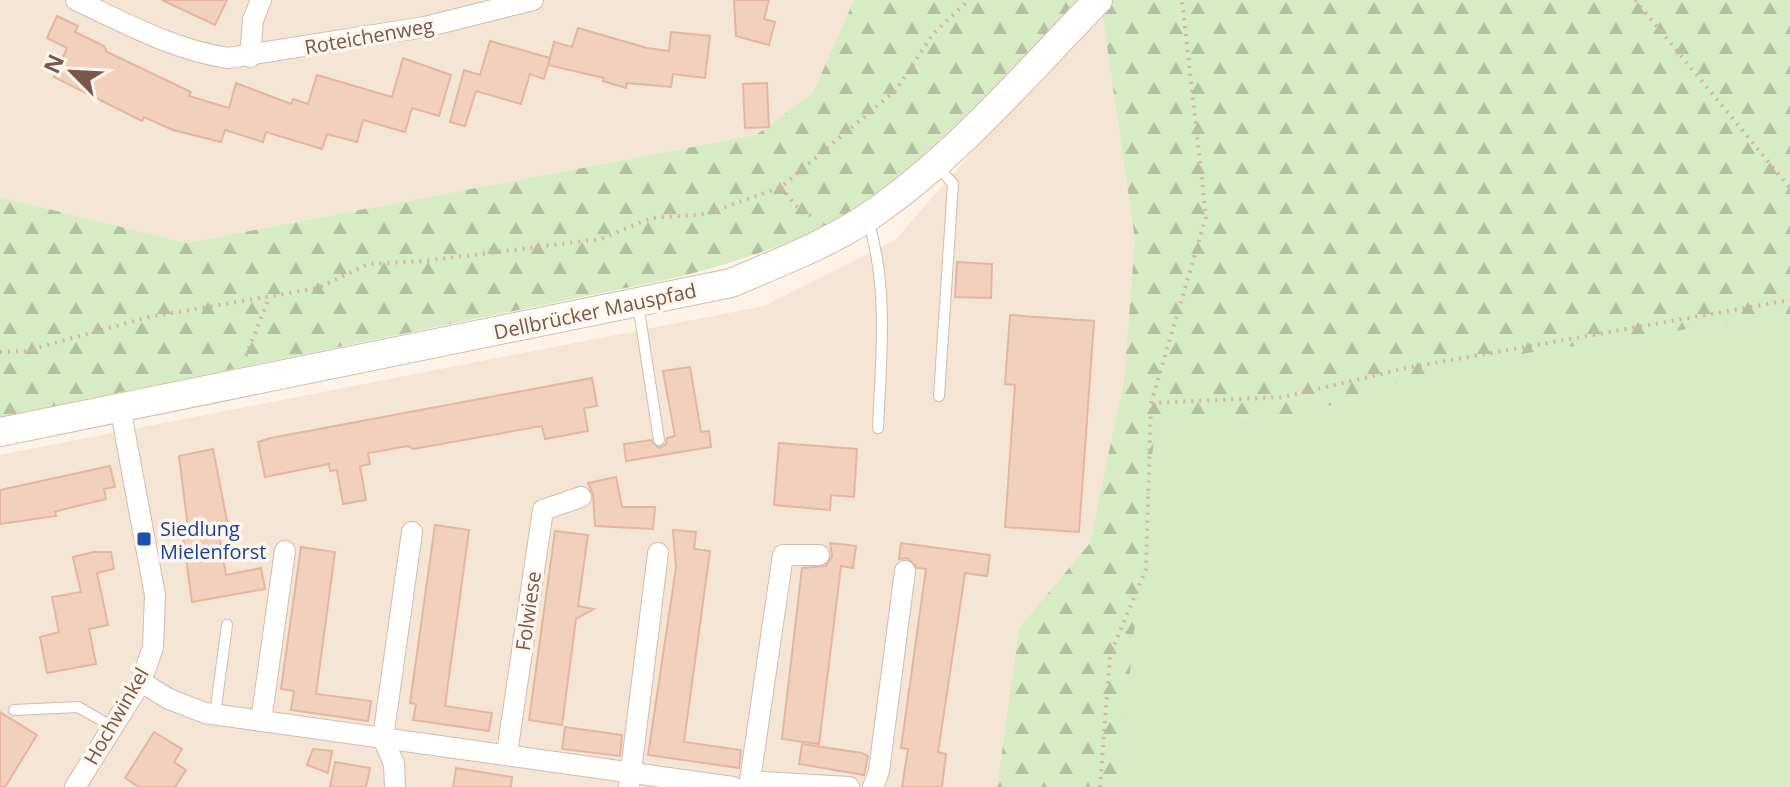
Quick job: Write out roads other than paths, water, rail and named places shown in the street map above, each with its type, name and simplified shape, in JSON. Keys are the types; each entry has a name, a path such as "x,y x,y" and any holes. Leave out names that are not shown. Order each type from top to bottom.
{"main road":[{"name":"Dellbrücker Mauspfad","path":"0,432 731,283 867,217 935,162 1098,0"}],"street":[{"name":"Roteichenweg","path":"76,0 203,55 250,57 425,27 533,0"},
{"path":"250,57 253,20 261,0"},
{"name":"Hochwinkel","path":"75,787 141,682 153,647 155,595 120,407"},
{"name":"Folwiese","path":"507,753 543,510 581,497"},
{"path":"395,787 394,764 383,738 412,532"},
{"path":"261,721 285,551"},
{"path":"629,779 658,553"},
{"path":"751,787 783,555 819,555"},
{"path":"873,787 879,771 905,571"},
{"path":"141,682 169,699 215,714 507,753 629,779 733,787"},
{"path":"751,787 763,782 849,787"}],"lane":[{"path":"935,162 953,184 939,396"},
{"path":"867,217 880,259 883,289 878,428"},
{"path":"638,303 659,440"},
{"path":"215,714 227,625"},
{"path":"14,710 78,707 113,727"}],"place":[{"name":"Siedlung Mielenforst","path":"144,539"}]}
